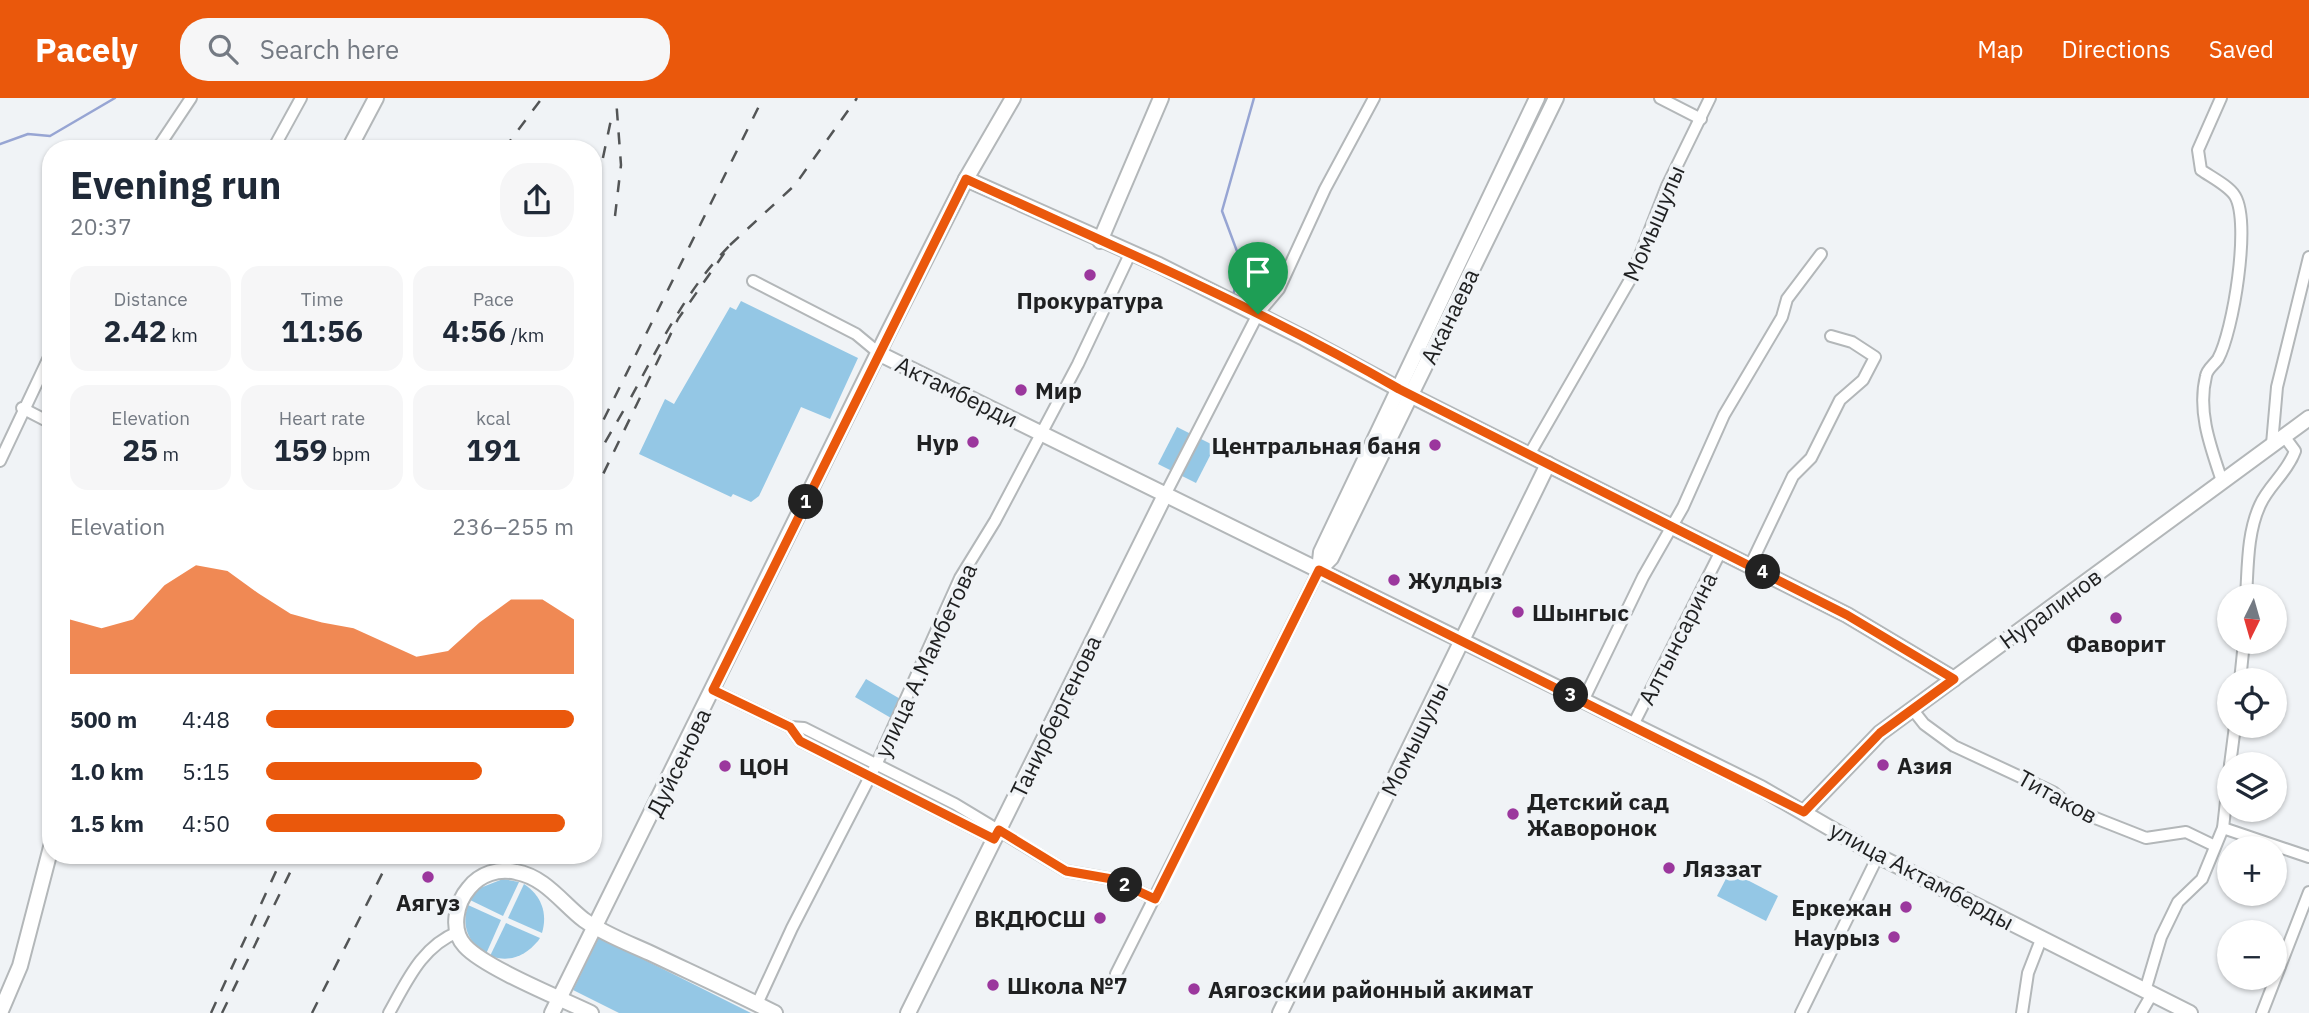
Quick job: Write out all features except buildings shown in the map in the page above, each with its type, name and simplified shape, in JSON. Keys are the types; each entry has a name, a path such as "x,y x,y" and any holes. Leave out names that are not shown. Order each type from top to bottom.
{"street":[{"path":"164,140 191,98"},
{"path":"278,140 301,98"},
{"path":"354,140 376,98"},
{"name":"Дуйсенова","path":"552,1013 966,179 1013,98"},
{"path":"1100,241 1161,98"},
{"path":"1165,495 1258,314 1279,289 1325,189 1374,98"},
{"name":"Аканаева","path":"1404,392 1536,98"},
{"name":"Аканаева","path":"1116,974 1319,570 1321,552 1556,98"},
{"path":"1660,98 1701,119"},
{"name":"Момышулы","path":"1530,455 1631,278 1667,186 1710,98"},
{"path":"2221,98 2198,150 2201,170 2235,195 2241,219 2241,254 2233,307 2218,358 2205,377 2203,413 2222,481"},
{"path":"966,179 1258,314 1404,392 1875,630 1954,679"},
{"name":"улица А.Мамбетова","path":"757,1004 877,763 960,578 995,521 1078,364 1130,254"},
{"path":"1583,701 1672,526 1724,415 1782,317 1787,299 1821,254"},
{"path":"2247,584 2253,531 2260,504 2289,468 2295,451 2278,440 2277,387 2309,257"},
{"name":"Актамберди","path":"753,281 856,334 880,354 1165,495"},
{"path":"1750,566 1793,476 1811,458 1840,400 1871,369 1875,357 1867,349 1831,336"},
{"path":"0,461 22,408 42,370"},
{"path":"22,408 42,418"},
{"name":"Нуралинов","path":"1804,812 1880,733 2309,418"},
{"name":"Момышулы","path":"1280,1013 1548,464"},
{"name":"улица Актамберды","path":"1165,495 1633,725 1804,812 1878,856 2190,1013"},
{"name":"Танирбергенова","path":"908,1013 1165,495"},
{"name":"Алтынсарина","path":"1633,725 1721,551"},
{"path":"713,690 790,727 804,728 877,763 996,834 1066,871 1112,879 1155,899"},
{"name":"Титаков","path":"1913,710 1924,724 1954,746 2053,792 2075,810 2146,838 2186,832 2215,846"},
{"path":"790,727 800,741 996,834"},
{"path":"2141,1013 2149,993 2161,937 2178,902 2202,878 2223,822"},
{"path":"2222,828 2309,857"},
{"path":"1801,1013 1878,856"},
{"path":"0,1013 20,966 47,864"},
{"path":"592,1013 475,954 464,945 458,932 456,912 466,892 482,876 504,871 526,874 549,887 562,902 596,928 775,1013"},
{"path":"2262,1013 2309,892"},
{"path":"389,1013 423,955 443,938 458,932"},
{"path":"2022,1013 2028,973 2042,937"}],"shaded area":[{"path":"741,301 858,358 830,419 801,407 759,496 751,502 733,494 731,497 639,454 665,399 674,404 730,307 736,310"},
{"path":"1177,427 1215,446 1196,483 1158,464"},
{"path":"866,679 902,700 891,718 855,697"},
{"path":"1730,871 1778,896 1766,921 1717,896"},
{"path":"503,879 519,882 503,916 470,900 480,888"},
{"path":"524,884 535,893 542,905 542,933 508,918"},
{"path":"468,905 501,920 486,954 475,945 468,933 465,920"},
{"path":"506,923 540,938 528,951 517,957 504,959 490,956"},
{"path":"599,937 751,1013 619,1013 573,990"}],"waterway":[{"path":"0,144 28,134 50,136 115,98"},
{"path":"1233,296 1241,262 1222,211 1254,98"}],"railway":[{"path":"511,140 542,98"},
{"path":"615,216 621,165 616,98"},
{"path":"602,423 763,98"},
{"path":"730,245 795,185 857,98"},
{"path":"602,162 612,115"},
{"path":"602,476 678,319 730,245 714,262 687,300 629,401"},
{"path":"602,448 625,408"},
{"path":"211,1013 279,864"},
{"path":"222,1013 294,864"},
{"path":"312,1013 387,864"}],"place":[{"name":"Прокуратура","path":"1090,275"},
{"name":"Мир","path":"1021,390"},
{"name":"Нур","path":"973,442"},
{"name":"Центральная баня","path":"1435,445"},
{"name":"Жулдыз","path":"1394,580"},
{"name":"Шынгыс","path":"1518,612"},
{"name":"Фаворит","path":"2116,618"},
{"name":"Азия","path":"1883,765"},
{"name":"ЦОН","path":"725,766"},
{"name":"Детский сад Жаворонок","path":"1513,814"},
{"name":"Ляззат","path":"1669,868"},
{"name":"Аягуз","path":"428,877"},
{"name":"Еркежан","path":"1906,907"},
{"name":"ВКДЮСШ","path":"1100,918"},
{"name":"Наурыз","path":"1894,937"},
{"name":"Школа №7","path":"993,985"},
{"name":"Аягозскии районный акимат","path":"1194,989"}],"route":[{"path":"966,179 1159,265 1258,314 1353,362 1399,389 1847,615 1918,654 1954,679 1880,733 1804,812 1761,788 1319,570 1283,647 1155,899 1112,879 1079,876 1066,871 999,830 994,839 800,741 790,727 713,690 966,179"}]}
